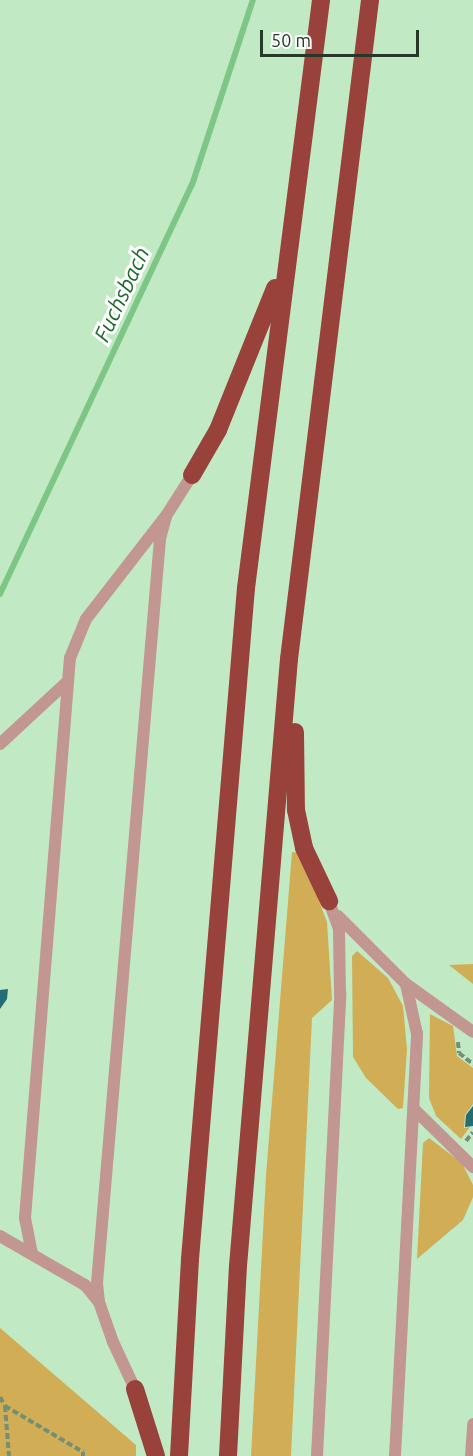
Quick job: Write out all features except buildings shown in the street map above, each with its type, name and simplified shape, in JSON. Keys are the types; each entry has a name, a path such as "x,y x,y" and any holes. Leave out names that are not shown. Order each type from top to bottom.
{"highway":[{"path":"179,1456 190,1259 245,599 284,264 321,0"},
{"path":"228,1456 239,1254 289,659 370,0"},
{"path":"192,475 218,430 284,264"},
{"path":"289,659 296,706 293,762 296,810 304,848 331,906"},
{"path":"135,1389 156,1456"}],"lane":[{"path":"32,1254 25,1218 71,651 86,619 166,516 192,475"},
{"path":"99,1302 154,610 166,516"},
{"path":"0,744 68,681"},
{"path":"331,906 406,984 473,1032"},
{"path":"317,1456 340,994 341,946 331,906"},
{"path":"395,1456 414,1109 416,1016 406,984"},
{"path":"414,1109 473,1167"},
{"path":"0,1236 85,1285 99,1302 135,1389"},
{"path":"471,1456 473,1424"}],"path":[{"path":"0,1397 5,1406 9,1456"},
{"path":"5,1406 83,1454"}],"shaded area":[{"path":"292,852 301,853 327,922 332,1000 312,1018 291,1456 251,1456 266,1175"},
{"path":"357,951 388,978 403,1006 407,1049 403,1108 398,1109 366,1078 353,1057 352,956"},
{"path":"473,964 473,984 449,965"},
{"path":"430,1014 453,1026 457,1056 473,1068 473,1104 465,1115 464,1128 470,1127 461,1139 436,1116 429,1098"},
{"path":"429,1138 462,1163 473,1185 473,1197 463,1220 417,1259 423,1143"},
{"path":"0,1328 136,1445 136,1456 0,1456"}],"waterway":[{"name":"Fuchsbach","path":"0,594 192,185 253,0"}]}
